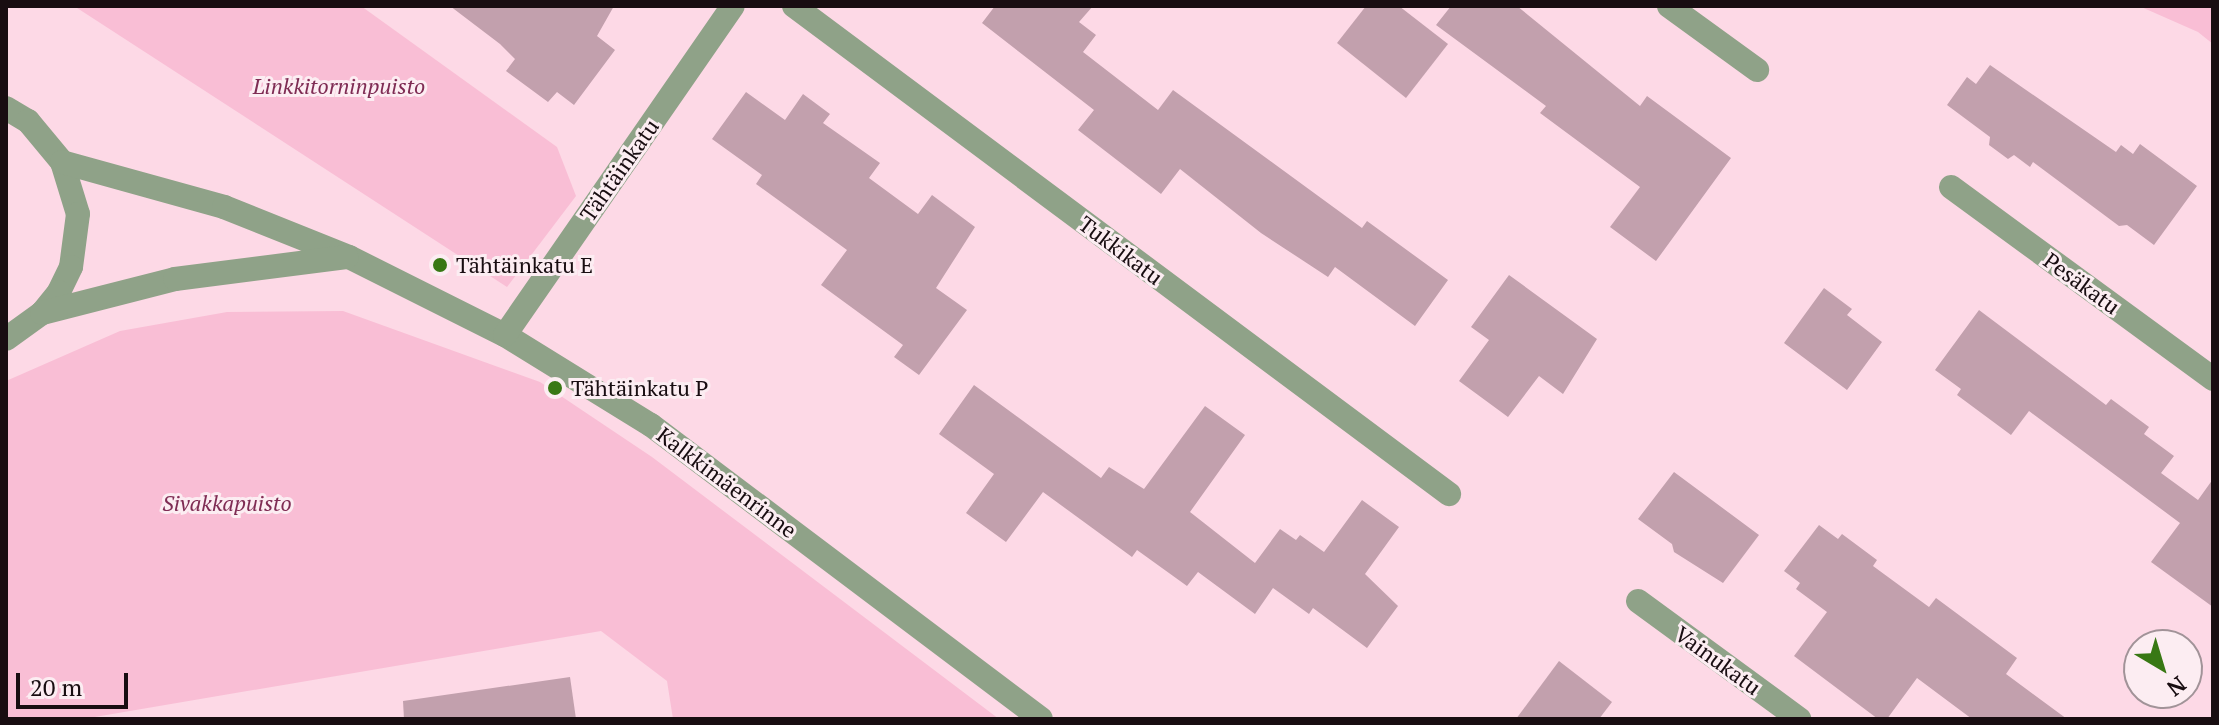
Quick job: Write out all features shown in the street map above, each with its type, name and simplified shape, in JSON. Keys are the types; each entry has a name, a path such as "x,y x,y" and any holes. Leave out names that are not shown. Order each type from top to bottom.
{"street":[{"name":"Tähtäinkatu","path":"505,335 733,6"},
{"name":"Tukkikatu","path":"794,6 1449,494"},
{"path":"1669,6 1757,70"},
{"path":"6,108 28,121 62,162 78,214 77,241 71,267 42,313"},
{"name":"Kalkkimäenrinne","path":"62,162 224,207 349,257 505,335 651,425 1041,719"},
{"name":"Pesäkatu","path":"1951,187 2213,379"},
{"path":"6,339 42,313 175,279 349,257"},
{"name":"Vainukatu","path":"1638,601 1799,719"}],"green space":[{"name":"Linkkitorninpuisto","path":"74,6 361,6 557,147 576,196 507,287"},
{"path":"2139,6 2213,6 2213,44 2198,32"},
{"name":"Sivakkapuisto","path":"343,311 540,382 652,457 999,719 673,719 667,681 601,631 83,719 6,719 6,381 120,331 227,312"}],"building":[{"path":"450,6 614,6 597,36 615,50 574,105 557,92 548,102 506,71 515,59 500,44"},
{"path":"995,6 1093,6 1079,22 1096,35 1083,52 1158,110 1173,90 1362,228 1367,221 1448,280 1415,326 1335,267 1328,277 1261,233 1180,169 1161,194 1078,130 1094,110 982,23"},
{"path":"1366,6 1399,6 1448,44 1406,98 1337,43"},
{"path":"1451,6 1517,6 1640,106 1647,96 1731,158 1656,261 1610,227 1640,187 1540,113 1546,106 1436,25"},
{"path":"1990,65 2116,152 2121,145 2133,154 2140,144 2197,186 2154,245 2127,225 2119,226 2033,162 2030,167 2014,155 2008,159 1989,145 1990,137 1947,105 1967,77 1976,84"},
{"path":"746,92 785,120 803,94 830,114 823,123 880,163 869,178 918,214 932,195 975,227 936,288 967,310 919,375 894,357 903,345 821,285 847,250 756,184 762,175 712,139"},
{"path":"1509,275 1597,339 1563,394 1539,376 1508,417 1459,381 1489,340 1471,327"},
{"path":"1824,288 1852,309 1847,315 1882,342 1847,390 1784,343"},
{"path":"1979,310 2106,405 2111,399 2149,427 2144,434 2174,456 2161,473 2198,500 2213,479 2213,607 2151,562 2180,523 2029,411 2011,435 1957,395 1961,389 1935,370"},
{"path":"974,385 1101,478 1109,467 1144,489 1205,406 1245,435 1190,512 1255,563 1280,529 1296,540 1300,535 1324,552 1362,500 1399,527 1365,574 1398,606 1367,648 1313,608 1309,614 1273,588 1255,614 1198,572 1187,586 1137,550 1132,557 1043,492 1006,542 966,513 994,474 939,434"},
{"path":"1674,472 1759,535 1723,583 1674,552 1672,544 1638,519"},
{"path":"1819,525 1838,539 1842,534 1877,560 1873,566 1929,607 1936,598 2017,658 2006,674 2067,719 1972,719 1917,678 1887,719 1878,719 1794,656 1827,612 1796,589 1800,583 1784,571"},
{"path":"1559,661 1612,702 1599,719 1516,719"},
{"path":"570,677 576,719 404,719 403,701"}],"place":[{"name":"Tähtäinkatu E","path":"440,265"},
{"name":"Tähtäinkatu P","path":"555,388"}]}
